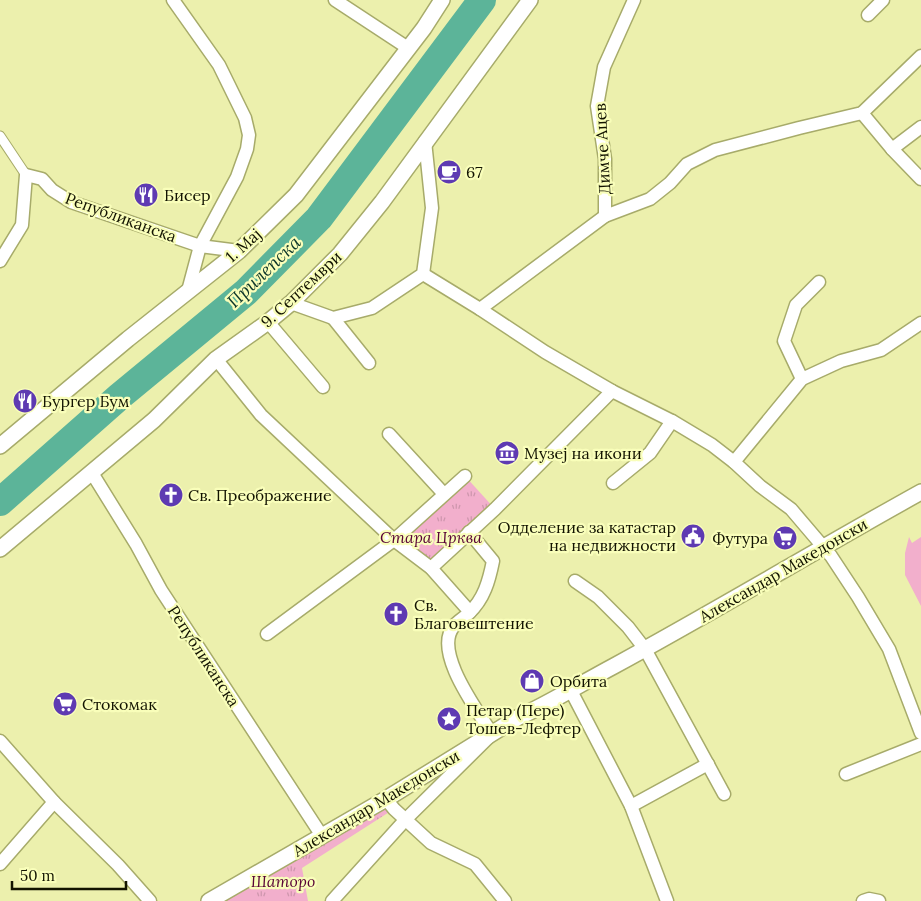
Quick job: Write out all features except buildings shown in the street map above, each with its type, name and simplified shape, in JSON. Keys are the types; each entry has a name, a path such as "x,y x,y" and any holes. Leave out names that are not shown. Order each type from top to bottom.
{"street":[{"path":"173,0 219,65 245,118 249,135 247,149 237,176 200,246 188,291"},
{"path":"335,0 408,48"},
{"name":"1. Мај","path":"0,446 239,250 296,194 424,28 442,0"},
{"name":"9. Септември","path":"0,549 154,420 216,359 291,303 340,254 382,202 530,0"},
{"name":"Димче Ацев","path":"605,216 605,159 597,106 604,67 634,0"},
{"path":"868,15 883,0"},
{"path":"480,309 605,216 650,199 670,183 687,164 715,150 862,113 921,56"},
{"path":"862,113 892,149 921,179"},
{"path":"892,149 921,127"},
{"path":"0,136 26,175 22,225 0,261"},
{"path":"333,318 372,308 423,274 432,208 425,141"},
{"name":"Републиканска","path":"26,175 42,179 52,190 71,202 200,246 239,250"},
{"path":"423,274 545,352 612,391 672,421 712,445 760,486 791,508 824,546 858,597 889,649 921,733"},
{"path":"802,379 784,342 796,305 820,282"},
{"path":"291,303 333,318 370,362"},
{"path":"268,322 323,387"},
{"path":"734,462 802,379 841,361 881,350 921,323"},
{"path":"216,359 261,415 394,540 431,568 470,612"},
{"path":"431,568 495,509 612,391"},
{"path":"613,483 650,453 672,421"},
{"path":"389,434 444,494"},
{"name":"Републиканска","path":"92,473 136,544 161,590 322,836"},
{"path":"267,634 394,540 465,476"},
{"name":"Александар Македонски","path":"209,901 386,799 492,734 921,492"},
{"path":"469,532 493,562 489,584 470,612 453,627 448,640 452,668 492,734"},
{"path":"575,582 598,597 628,627 644,649 724,794"},
{"path":"570,690 631,806 667,901"},
{"name":"Александар Македонски","path":"332,901 406,819 492,734"},
{"path":"0,741 54,802 118,865 150,901"},
{"path":"846,774 921,744"},
{"path":"631,806 708,764"},
{"path":"386,799 394,809 431,843 475,864 505,901"},
{"path":"0,864 54,802"},
{"path":"863,901 870,899 879,901"}],"green space":[{"name":"Стара Црква","path":"465,476 495,509 431,568 394,540"},
{"path":"909,537 912,543 921,537 921,606 905,575 905,553"},
{"name":"Шаторо","path":"386,799 394,809 302,868 308,901 209,901"}],"waterway":[{"name":"Прилепска","path":"0,502 120,396 246,292 319,218 482,0"}],"place":[{"name":"67","path":"449,172"},
{"name":"Бисер","path":"146,195"},
{"name":"Бургер Бум","path":"25,401"},
{"name":"Музеј на икони","path":"507,453"},
{"name":"Св. Преображение","path":"171,495"},
{"name":"Одделение за катастар на недвижности","path":"693,536"},
{"name":"Футура","path":"785,538"},
{"name":"Св. Благовештение","path":"396,614"},
{"name":"Орбита","path":"532,681"},
{"name":"Стокомак","path":"65,704"},
{"name":"Петар (Пере) Тошев-Лефтер","path":"449,719"}]}
